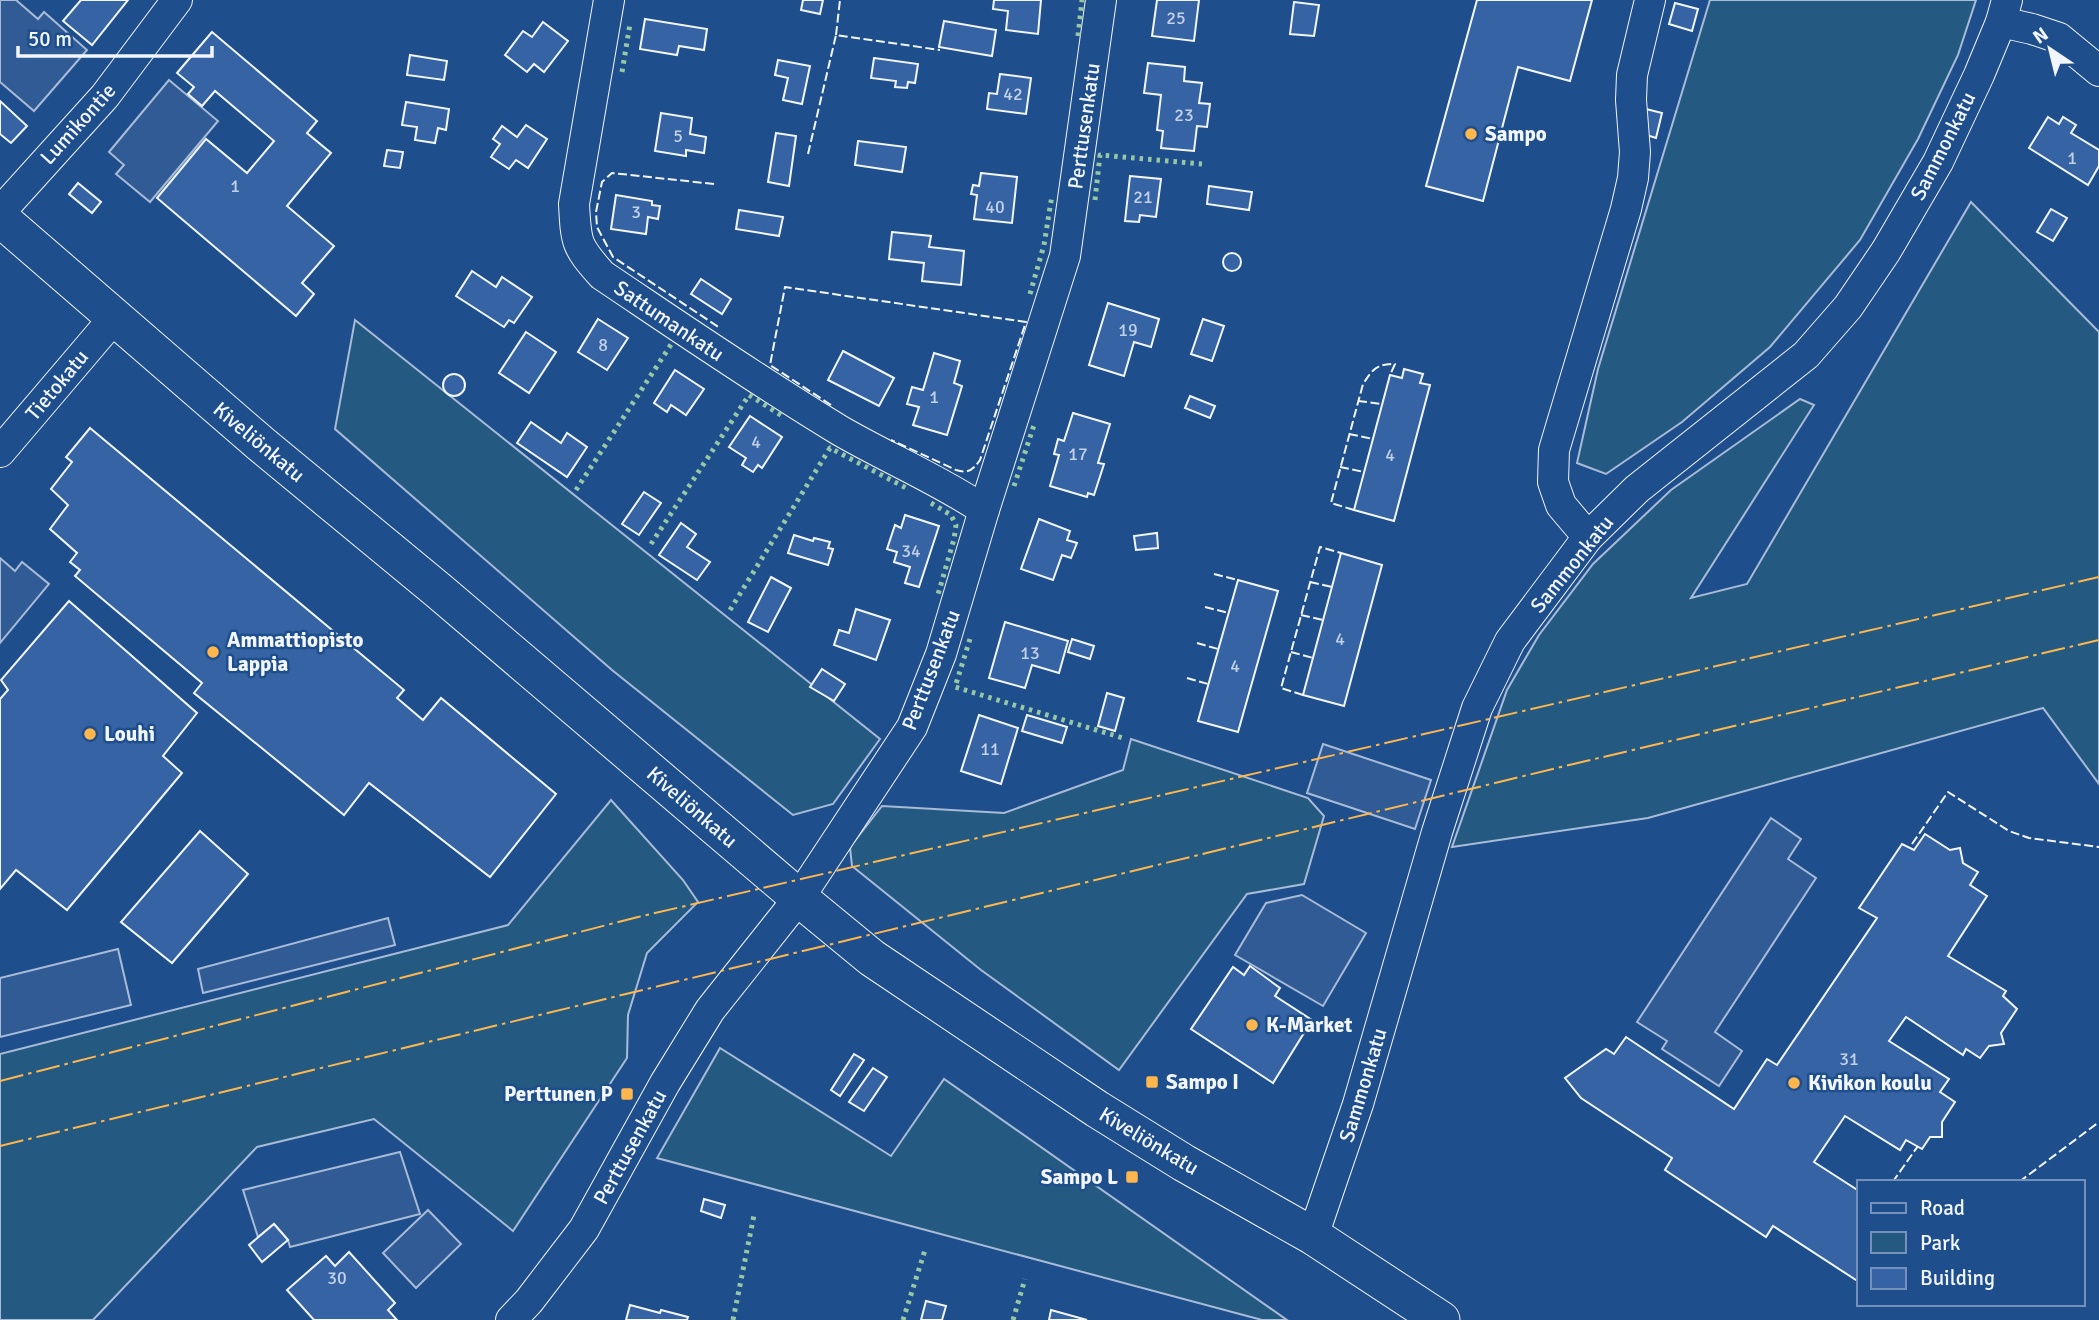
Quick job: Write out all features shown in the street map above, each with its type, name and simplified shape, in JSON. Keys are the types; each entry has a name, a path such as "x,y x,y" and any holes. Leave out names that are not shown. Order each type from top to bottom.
{"main road":[{"name":"Kiveliönkatu","path":"0,218 261,444 872,958 1097,1110 1313,1236 1441,1320"}],"street":[{"name":"Lumikontie","path":"0,212 105,96 177,0"},
{"name":"Sattumankatu","path":"609,0 574,204 575,237 584,255 602,275 764,384 858,441 955,490 984,510"},
{"name":"Perttusenkatu","path":"510,1320 529,1301 584,1229 665,1083 710,1010 799,898 912,727 941,654 1065,256 1101,0"},
{"path":"1588,537 1561,505 1553,482 1554,450 1633,178 1635,152 1632,75 1650,0"},
{"path":"2004,11 2032,29 2059,38 2099,71"},
{"name":"Sammonkatu","path":"1313,1236 1358,1104 1476,708 1510,641 1588,537 1637,489 1806,355 1848,307 1886,251 1938,162 1979,75 2004,11"},
{"name":"Tietokatu","path":"0,452 114,318"}],"green space":[{"path":"1710,0 1976,0 1958,55 1918,139 1860,240 1770,347 1682,422 1606,474 1577,463 1598,369"},
{"path":"1971,202 2099,332 2099,784 2043,708 1648,818 1452,847 1507,690 1539,635 1593,564 1671,490 1800,399 1814,405 1691,598 1747,584"},
{"path":"355,320 880,739 833,804 793,815 612,670 335,429"},
{"path":"1131,739 1308,798 1324,816 1304,884 1247,894 1119,1070 981,970 852,866 850,847 882,806 1004,813 1123,770"},
{"path":"611,800 683,880 698,902 647,953 628,1015 627,1058 513,1231 374,1119 257,1147 93,1320 0,1320 0,1054 508,925"},
{"path":"720,1048 891,1156 944,1079 1287,1320 1262,1320 657,1158"}],"shaded area":[{"path":"0,0 16,0 38,19 44,12 87,50 34,111 0,82"},
{"path":"169,80 218,121 150,202 116,174 124,165 109,152"},
{"path":"0,558 15,571 22,562 49,584 0,643"},
{"path":"1323,744 1431,780 1415,829 1307,793"},
{"path":"1771,818 1801,839 1788,859 1816,878 1715,1032 1742,1051 1719,1086 1662,1049 1667,1041 1637,1022"},
{"path":"1302,895 1366,933 1323,1006 1235,955 1266,903"},
{"path":"388,918 395,945 203,993 198,969"},
{"path":"118,949 131,1005 0,1037 0,978"},
{"path":"400,1152 420,1214 290,1247 288,1240 274,1224 258,1237 243,1190"},
{"path":"428,1210 461,1244 416,1288 383,1253"}],"building":[{"path":"81,0 128,0 92,45 63,21"},
{"path":"803,0 823,0 820,14 801,10"},
{"path":"994,0 1041,0 1038,34 1006,30 1008,11 993,9"},
{"path":"1157,0 1199,0 1194,41 1152,36"},
{"name":"Sampo","path":"1477,0 1592,0 1570,81 1518,67 1483,201 1426,186"},
{"path":"1294,2 1319,5 1314,36 1290,34"},
{"path":"1675,3 1698,9 1692,31 1669,24"},
{"path":"645,19 707,29 704,50 679,46 677,55 640,49"},
{"path":"944,21 996,30 992,56 939,47"},
{"path":"543,22 568,41 544,72 534,64 527,72 505,55 523,31 532,37"},
{"path":"212,32 317,121 307,133 331,153 287,206 334,246 302,283 314,294 296,316 157,198 206,139 247,173 274,141 215,91 202,106 188,94 194,87 177,73"},
{"path":"410,55 447,61 444,80 407,75"},
{"path":"874,58 918,64 915,83 908,82 907,88 895,87 896,81 871,78"},
{"path":"778,60 810,66 802,104 783,100 788,78 775,75"},
{"path":"1148,63 1185,67 1184,81 1202,83 1199,103 1210,104 1207,127 1197,126 1194,151 1161,148 1163,131 1157,130 1161,95 1144,93"},
{"path":"1000,74 1031,78 1026,114 987,109 989,93 997,94"},
{"path":"0,101 27,126 11,143 0,134"},
{"path":"406,102 449,109 446,130 438,128 435,143 415,140 417,127 402,125"},
{"path":"1646,109 1662,113 1656,138 1640,133"},
{"path":"661,113 692,118 690,134 706,137 704,153 686,150 686,156 655,151"},
{"path":"2048,117 2059,124 2063,117 2076,125 2071,133 2099,150 2099,166 2088,185 2029,148"},
{"path":"526,125 547,139 528,168 516,160 509,169 491,157 500,144 493,139 502,126 517,137"},
{"path":"776,133 796,136 789,186 768,182"},
{"path":"858,141 906,147 902,172 855,165"},
{"path":"387,150 403,152 400,168 384,166"},
{"path":"981,173 1017,177 1012,223 974,219 977,195 971,194 973,185 979,186"},
{"path":"1130,176 1161,179 1156,217 1140,215 1139,222 1125,221"},
{"path":"78,183 101,202 92,213 69,194"},
{"path":"1209,186 1252,192 1249,210 1207,204"},
{"path":"616,195 652,201 652,205 660,206 658,219 648,217 646,234 611,229"},
{"path":"2051,209 2067,218 2053,241 2037,232"},
{"path":"739,210 783,217 779,236 736,229"},
{"path":"892,232 931,236 929,247 964,251 961,285 922,281 924,263 889,259"},
{"path":"1232,253 1238,256 1241,262 1238,268 1232,271 1226,268 1223,262 1226,256"},
{"path":"472,271 496,287 502,277 532,297 514,323 509,320 504,327 456,296"},
{"path":"701,279 731,299 722,314 691,294"},
{"path":"1108,303 1159,319 1151,347 1134,342 1124,376 1089,365"},
{"path":"598,319 628,338 607,370 578,352"},
{"path":"1203,319 1224,326 1212,361 1191,354"},
{"path":"526,332 556,352 529,393 499,373"},
{"path":"843,351 894,378 879,406 828,380"},
{"path":"934,353 960,361 954,383 962,386 947,435 913,425 919,407 907,404 912,387 923,390"},
{"path":"1404,369 1423,374 1420,383 1430,385 1394,521 1354,510 1390,375 1402,378"},
{"path":"675,370 704,389 686,415 671,405 667,412 654,403"},
{"path":"454,374 462,377 465,385 462,393 454,396 446,393 443,385 446,377"},
{"path":"1190,396 1215,406 1210,418 1185,408"},
{"path":"1073,413 1110,424 1098,463 1104,464 1094,495 1088,493 1087,497 1050,486 1059,455 1054,454 1058,439 1064,441"},
{"path":"750,416 782,437 762,468 758,465 753,472 742,465 746,458 729,447"},
{"path":"531,422 561,443 567,433 587,447 567,477 517,443"},
{"path":"90,428 404,690 397,698 423,720 441,698 556,794 490,877 369,783 344,815 194,693 202,683 75,576 80,570 70,562 77,553 50,529 68,505 51,489 72,462 66,457"},
{"path":"644,492 661,503 639,535 622,524"},
{"path":"905,515 939,526 919,587 905,583 910,567 894,562 897,552 887,549 895,525 901,528"},
{"path":"1039,519 1070,531 1067,540 1077,543 1071,558 1062,555 1053,580 1021,569"},
{"path":"681,523 696,534 687,547 710,562 697,580 659,555"},
{"path":"1157,533 1158,548 1136,550 1134,536"},
{"path":"794,535 813,541 814,538 830,542 828,548 833,549 828,565 788,553"},
{"path":"1341,553 1382,565 1344,706 1303,695"},
{"path":"771,577 791,588 768,632 748,622"},
{"path":"1238,580 1278,591 1238,732 1198,721"},
{"name":"Louhi","path":"69,601 197,713 163,756 182,773 67,910 16,870 0,889 0,699 8,690 1,680"},
{"path":"856,609 890,620 876,660 834,645 839,630 849,633"},
{"path":"1005,622 1068,641 1059,673 1032,665 1025,688 989,678"},
{"path":"1072,639 1094,646 1090,659 1068,652"},
{"path":"822,669 845,684 834,701 810,687"},
{"path":"1107,693 1124,698 1115,731 1098,726"},
{"path":"979,715 1018,728 1001,784 961,771"},
{"path":"1027,715 1067,727 1062,743 1022,731"},
{"path":"200,831 248,874 172,963 121,922"},
{"path":"1925,834 1950,850 1960,848 1963,863 1978,872 1970,885 1987,896 1948,956 2006,991 2003,996 2017,1009 2001,1033 2004,1044 1989,1046 1980,1058 1966,1049 1963,1055 1906,1017 1889,1041 1949,1079 1940,1092 1955,1102 1942,1122 1942,1137 1930,1137 1922,1149 1906,1140 1900,1150 1845,1116 1814,1162 1857,1190 1857,1281 1773,1226 1766,1237 1665,1170 1672,1158 1581,1098 1565,1078 1606,1049 1614,1054 1626,1037 1734,1109 1767,1059 1777,1065 1877,918 1859,908 1902,844 1914,850"},
{"name":"K-Market","path":"1250,966 1280,988 1275,996 1312,1020 1273,1083 1191,1029 1233,967 1244,975"},
{"path":"854,1054 864,1060 840,1096 831,1090"},
{"path":"873,1068 887,1077 864,1111 849,1102"},
{"path":"704,1199 725,1205 721,1218 701,1211"},
{"path":"274,1224 288,1240 262,1262 249,1245"},
{"path":"349,1252 395,1303 388,1310 397,1320 314,1320 287,1290 326,1256 335,1266"},
{"path":"926,1301 946,1306 942,1320 921,1320"},
{"path":"630,1305 688,1317 687,1320 626,1320"},
{"path":"1051,1310 1087,1320 1049,1320"}],"hedge":[{"path":"1078,36 1082,0"},
{"path":"622,72 630,24"},
{"path":"1095,200 1100,155 1202,164"},
{"path":"1030,294 1044,245 1052,195"},
{"path":"576,490 672,343"},
{"path":"651,544 749,395 784,417"},
{"path":"1014,486 1034,425"},
{"path":"730,610 830,448 908,489"},
{"path":"931,503 951,515 956,525 937,598"},
{"path":"970,639 955,687 1126,739"},
{"path":"733,1320 754,1215"},
{"path":"903,1320 925,1250"},
{"path":"1013,1320 1025,1279"}],"fence":[{"path":"836,35 840,0"},
{"path":"808,154 836,35 940,50"},
{"path":"714,184 612,173 602,182 596,212 597,227 613,257 720,328"},
{"path":"831,405 770,365 785,287 1026,322 980,460 972,469 964,472 956,470 891,440"},
{"path":"1354,510 1331,503 1363,384 1376,368 1395,364 1390,375"},
{"path":"1358,401 1382,404"},
{"path":"1349,434 1373,439"},
{"path":"1340,467 1364,472"},
{"path":"1303,695 1281,688 1320,547 1341,553"},
{"path":"1214,574 1238,580"},
{"path":"1310,582 1332,587"},
{"path":"1205,607 1229,613"},
{"path":"1301,615 1323,620"},
{"path":"1197,643 1218,649"},
{"path":"1291,652 1313,658"},
{"path":"1187,678 1208,684"},
{"path":"1912,844 1948,792 2009,831 2029,838 2099,847"},
{"path":"2022,1180 2099,1122"},
{"path":"1894,1180 1918,1146"}],"power":[{"path":"0,1081 638,917 2099,577"},
{"path":"0,1146 1565,766 2099,640"}],"place":[{"name":"Sampo","path":"1471,134"},
{"name":"Ammattiopisto Lappia","path":"213,652"},
{"name":"Louhi","path":"90,734"},
{"name":"K-Market","path":"1252,1025"},
{"name":"Sampo I","path":"1152,1082"},
{"name":"Kivikon koulu","path":"1794,1083"},
{"name":"Perttunen P","path":"627,1094"},
{"name":"Sampo L","path":"1132,1177"}]}
